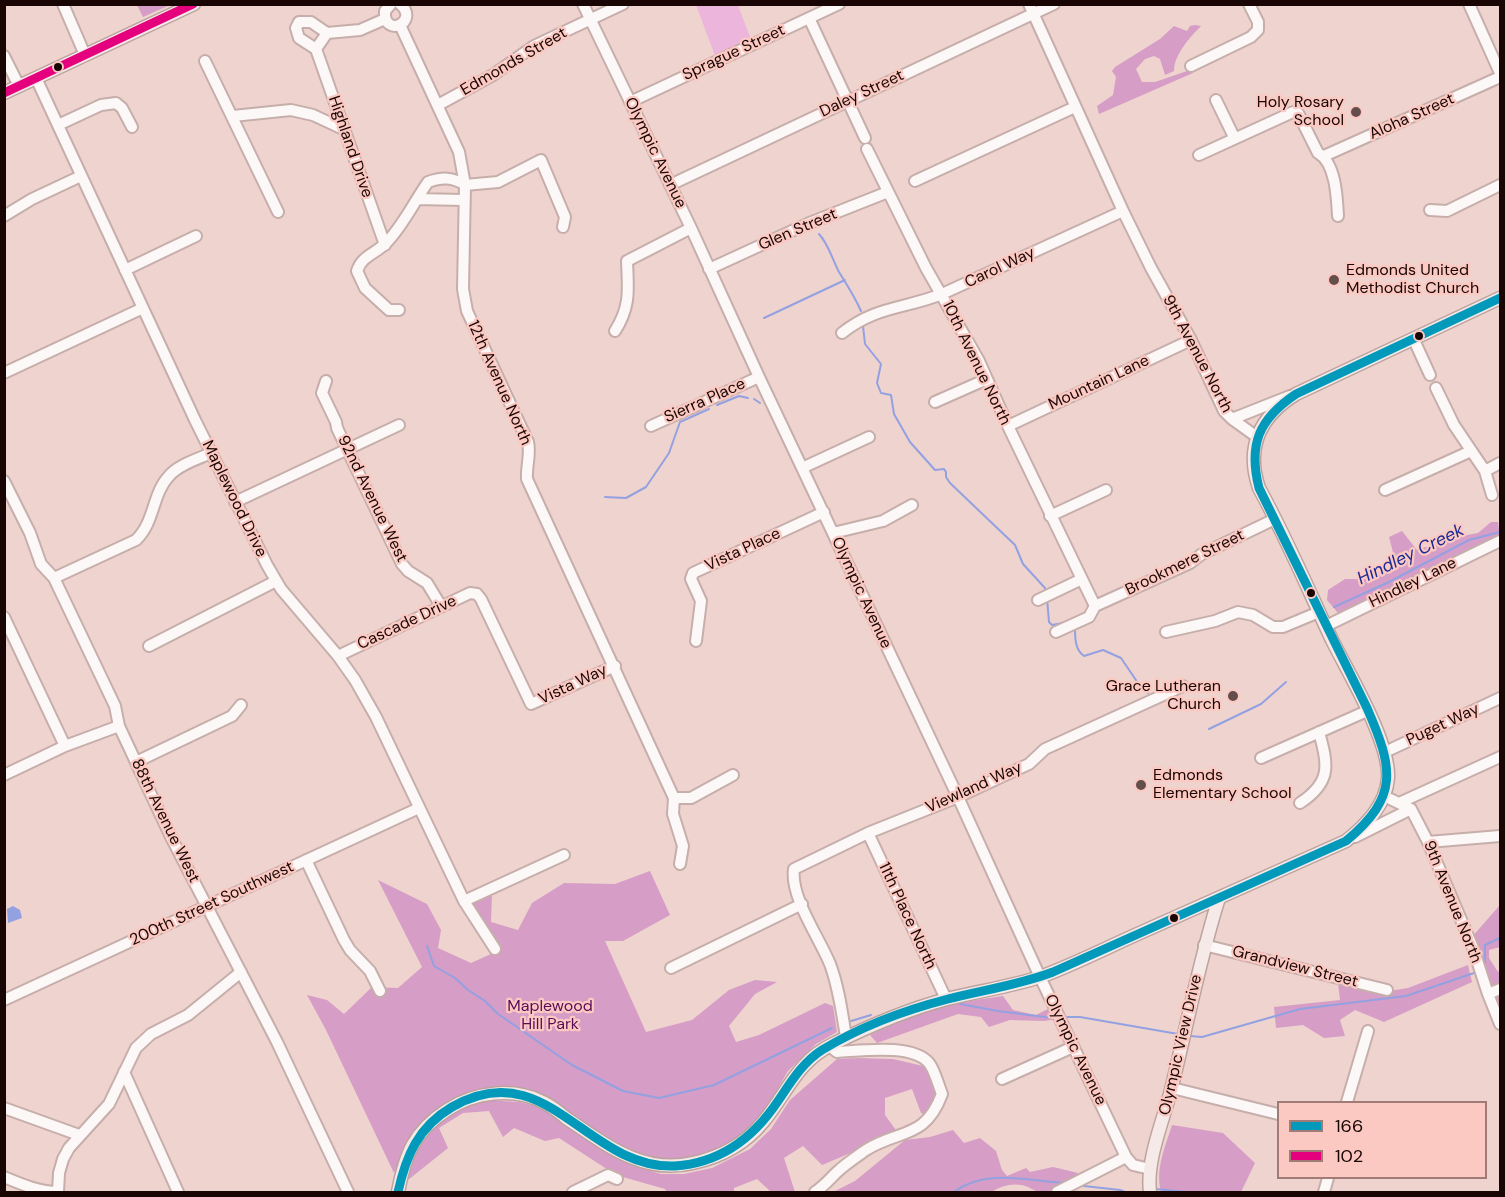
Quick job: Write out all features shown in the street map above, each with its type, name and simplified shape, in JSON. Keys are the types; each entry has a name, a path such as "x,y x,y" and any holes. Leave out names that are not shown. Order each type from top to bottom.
{"main road":[{"path":"4,93 194,4"},
{"path":"398,1192 402,1167 419,1134 433,1119 460,1102 484,1095 514,1094 543,1101 609,1147 633,1159 650,1164 667,1167 690,1164 730,1151 763,1122 797,1071 829,1046 846,1037 946,999 1040,977 1346,841 1365,826 1384,796 1388,780 1385,752 1255,478 1253,460 1257,437 1274,411 1296,394 1500,298"},
{"name":"Olympic View Drive","path":"1150,1192 1150,1168 1172,1088 1204,945 1219,898"},
{"path":"1190,911 1201,916 1209,930"}],"street":[{"path":"63,4 85,55"},
{"path":"391,4 385,11 385,19 393,26 400,25 406,20 403,7 417,4"},
{"name":"Olympic Avenue","path":"583,4 691,228 1126,1157"},
{"name":"Edmonds Street","path":"438,105 493,75 534,46 623,4"},
{"name":"Sprague Street","path":"630,102 839,4"},
{"name":"Daley Street","path":"670,185 848,101 1032,9 1054,4"},
{"path":"1191,66 1251,37 1258,30 1258,22 1249,4"},
{"path":"1469,4 1500,75"},
{"name":"9th Avenue North","path":"1032,9 1123,211 1151,268 1191,340 1224,411 1257,437"},
{"name":"10th Avenue North","path":"809,18 888,192 926,268 987,379 1050,516 1095,606"},
{"path":"327,33 316,49 300,38 296,28 300,22 311,22 327,33 360,30 385,19"},
{"name":"12th Avenue North","path":"400,25 459,152 465,185 463,289 467,311 528,442 527,479 674,798 673,814 683,846 680,864"},
{"name":"Highland Drive","path":"316,49 385,245"},
{"path":"4,56 19,86"},
{"path":"206,61 278,212"},
{"name":"Aloha Street","path":"1324,156 1500,75"},
{"name":"Maplewood Drive","path":"36,78 212,453 276,581 338,656 363,693 464,902 495,949"},
{"path":"1216,100 1234,137"},
{"path":"58,125 101,105 116,103 122,108 132,128"},
{"path":"915,181 1075,107"},
{"path":"233,116 291,110 313,115 343,129"},
{"path":"1199,154 1293,112 1298,113 1318,153 1324,156 1336,184 1338,216"},
{"path":"399,310 389,310 365,288 357,271 359,262 385,245 401,226 428,182 436,179 455,179 465,185 498,182 541,160 565,217 563,227"},
{"path":"4,216 32,199 81,176"},
{"path":"1430,210 1447,211 1500,185"},
{"name":"Glen Street","path":"709,269 807,224 888,192"},
{"path":"417,199 463,200"},
{"name":"Carol Way","path":"842,333 858,320 881,310 926,301 1123,211"},
{"path":"615,331 628,303 627,261 691,228"},
{"path":"125,270 196,236"},
{"path":"4,373 143,308"},
{"name":"Mountain Lane","path":"1008,426 1191,340"},
{"path":"1414,340 1430,375"},
{"name":"Sierra Place","path":"651,426 759,377"},
{"path":"935,402 987,379"},
{"name":"92nd Avenue West","path":"326,381 322,393 402,564 408,571 427,583 441,606"},
{"path":"1436,388 1454,425 1485,471 1492,495"},
{"path":"1232,419 1296,394"},
{"path":"235,501 399,425"},
{"path":"802,468 869,436"},
{"path":"1385,490 1471,451"},
{"path":"54,578 136,540 144,532 163,484 170,474 212,453"},
{"path":"1485,471 1500,463"},
{"name":"88th Avenue West","path":"4,480 30,533 41,564 54,578 115,706 119,726 136,762 277,1042 348,1192"},
{"path":"1050,516 1106,490"},
{"path":"833,533 883,521 912,505"},
{"name":"Vista Place","path":"696,641 700,601 691,579 693,573 824,512"},
{"name":"Brookmere Street","path":"1095,606 1190,563 1202,554 1275,519"},
{"name":"Hindley Lane","path":"1326,626 1500,541"},
{"path":"1038,600 1082,579"},
{"path":"148,646 276,581"},
{"name":"Cascade Drive","path":"338,656 470,593 477,594 531,704"},
{"path":"1056,632 1089,617 1095,606"},
{"path":"1166,632 1215,621 1238,612 1253,615 1273,627 1283,627 1319,612"},
{"path":"4,617 65,746"},
{"name":"Vista Way","path":"531,704 615,666"},
{"name":"Viewland Way","path":"802,904 792,878 794,868 867,833 958,797 1029,764 1045,749 1183,686"},
{"name":"Puget Way","path":"1385,752 1500,698"},
{"path":"136,762 232,716 242,705"},
{"path":"1260,758 1367,711"},
{"path":"4,775 65,746 119,726"},
{"path":"1300,803 1313,795 1323,780 1327,761 1319,732"},
{"path":"1398,803 1500,757"},
{"path":"674,798 691,798 733,776"},
{"path":"1384,796 1412,809"},
{"name":"200th Street Southwest","path":"4,1000 419,808"},
{"path":"1346,841 1412,809"},
{"name":"9th Avenue North","path":"1412,809 1473,948 1500,1024"},
{"name":"11th Place North","path":"867,833 946,999"},
{"path":"1428,842 1500,836"},
{"path":"464,902 564,855"},
{"path":"306,860 350,950 370,971 380,991"},
{"path":"671,968 802,904 830,964 846,1037"},
{"name":"Grandview Street","path":"1204,945 1380,991"},
{"path":"4,1177 47,1192 58,1192 63,1159 79,1135 109,1104 136,1048 151,1034 188,1015 241,972"},
{"path":"1488,994 1500,989"},
{"path":"1347,1101 1368,1031"},
{"path":"815,1192 838,1171 868,1149 913,1132 926,1122 942,1094 928,1062 917,1055 899,1050 837,1052 829,1046"},
{"path":"1002,1079 1073,1047"},
{"path":"124,1072 178,1192"},
{"path":"1172,1088 1277,1114"},
{"path":"4,1108 79,1135"},
{"path":"1057,1192 1126,1157 1133,1165 1150,1168"},
{"path":"573,1192 588,1189 608,1175 617,1179"}],"shaded area":[{"path":"696,5 738,5 753,45 717,61"}],"green space":[{"path":"137,5 170,5 143,17"},
{"path":"1174,26 1187,31 1190,26 1201,26 1180,53 1174,71 1165,75 1160,59 1154,56 1145,59 1136,69 1142,82 1155,82 1193,69 1193,73 1099,114 1097,106 1113,95 1116,77 1112,71 1115,67 1160,39"},
{"path":"1491,522 1498,522 1500,536 1338,613 1327,600 1328,590 1345,579 1364,579 1396,564 1389,537 1402,531 1417,550 1451,538 1478,533"},
{"name":"Maplewood Hill Park","path":"650,871 670,915 623,941 605,941 646,1032 692,1020 729,990 755,980 777,982 755,994 729,1026 736,1042 759,1035 825,1003 833,1006 837,1032 816,1044 788,1071 766,1109 741,1138 703,1156 667,1161 638,1156 516,1089 430,1116 409,1139 394,1173 307,995 327,1000 344,1014 372,987 398,988 422,967 378,880 427,904 441,930 438,948 471,963 491,954 465,906 492,894 491,922 518,930 532,903 564,883 615,884"},
{"path":"1500,905 1500,947 1489,950 1489,958 1498,972 1500,970 1498,985 1500,986 1500,1009 1471,938"},
{"path":"1468,965 1472,982 1384,1022 1355,1010 1340,1020 1345,1036 1324,1038 1303,1025 1276,1028 1274,1007 1340,1000 1338,983 1383,992 1408,988"},
{"path":"1003,996 1013,1010 1036,1015 1054,1006 1058,1019 1010,1020 989,1027 981,1017 958,1014 877,1043 870,1035 910,1016 955,1003"},
{"path":"837,1059 893,1059 923,1066 939,1094 926,1115 921,1113 912,1089 885,1098 885,1115 898,1133 822,1165 803,1146 784,1158 795,1192 771,1192 757,1179 734,1188 734,1192 667,1192 665,1189 616,1175 559,1138 545,1141 514,1128 503,1137 489,1111 463,1113 439,1128 448,1148 408,1180 409,1163 419,1143 431,1127 461,1106 484,1100 520,1102 540,1107 613,1156 637,1167 661,1174 684,1174 712,1168 750,1149 771,1129 790,1100"},
{"path":"1172,1125 1223,1133 1255,1163 1241,1192 1161,1192 1160,1167"},
{"path":"953,1130 964,1143 980,1138 996,1151 1002,1170 1007,1176 1026,1168 1030,1172 1053,1167 1078,1173 1061,1187 1046,1192 1038,1192 1023,1185 1013,1185 992,1192 833,1192 855,1181 905,1140 930,1137"}],"water":[{"path":"13,906 20,910 22,918 8,923 7,909"}],"waterway":[{"name":"Hindley Creek","path":"819,234 861,311"},
{"path":"764,318 845,280"},
{"name":"Hindley Creek","path":"863,326 865,344 881,364 877,383 881,393 891,395 894,414 910,442 935,470 944,469 950,483 1015,545 1023,564 1046,592"},
{"name":"Hindley Creek","path":"717,405 739,396 748,398"},
{"name":"Hindley Creek","path":"754,399 760,403"},
{"name":"Hindley Creek","path":"605,497 626,498 646,487 669,453 680,422 709,409"},
{"name":"Hindley Creek","path":"1334,607 1389,582 1469,540 1500,532"},
{"name":"Hindley Creek","path":"1047,598 1049,622 1052,625 1063,623"},
{"path":"1075,628 1076,644 1084,656 1103,650 1121,658 1140,686 1148,693"},
{"path":"1209,729 1261,704 1286,682"},
{"path":"1485,968 1485,945 1500,938"},
{"path":"427,946 434,966 455,978 498,1014 572,1065 623,1091 659,1098 714,1085 832,1028"},
{"path":"1190,1036 1202,1037 1300,1009 1406,996 1474,973"},
{"path":"960,1004 1052,1018"},
{"path":"851,1021 871,1015"},
{"path":"1066,1017 1080,1017 1178,1034"},
{"path":"954,1192 979,1180 993,1178 1064,1183"},
{"path":"1084,1186 1125,1192"},
{"path":"1156,1189 1187,1192"}],"transit line":[{"name":"102","path":"4,93 193,4"},
{"name":"166","path":"398,1192 405,1166 422,1133 440,1115 452,1107 485,1094 515,1094 541,1103 616,1151 644,1162 675,1166 707,1160 747,1137 769,1114 809,1060 822,1050 852,1034 916,1008 1053,972 1346,841 1376,810 1383,795 1386,765 1376,729 1367,708 1259,488 1256,472 1256,446 1265,423 1283,403 1296,394 1500,298"}],"place":[{"name":"Holy Rosary School","path":"1356,112"},
{"name":"Edmonds United Methodist Church","path":"1334,280"},
{"name":"Grace Lutheran Church","path":"1233,696"},
{"name":"Edmonds Elementary School","path":"1141,785"}]}
